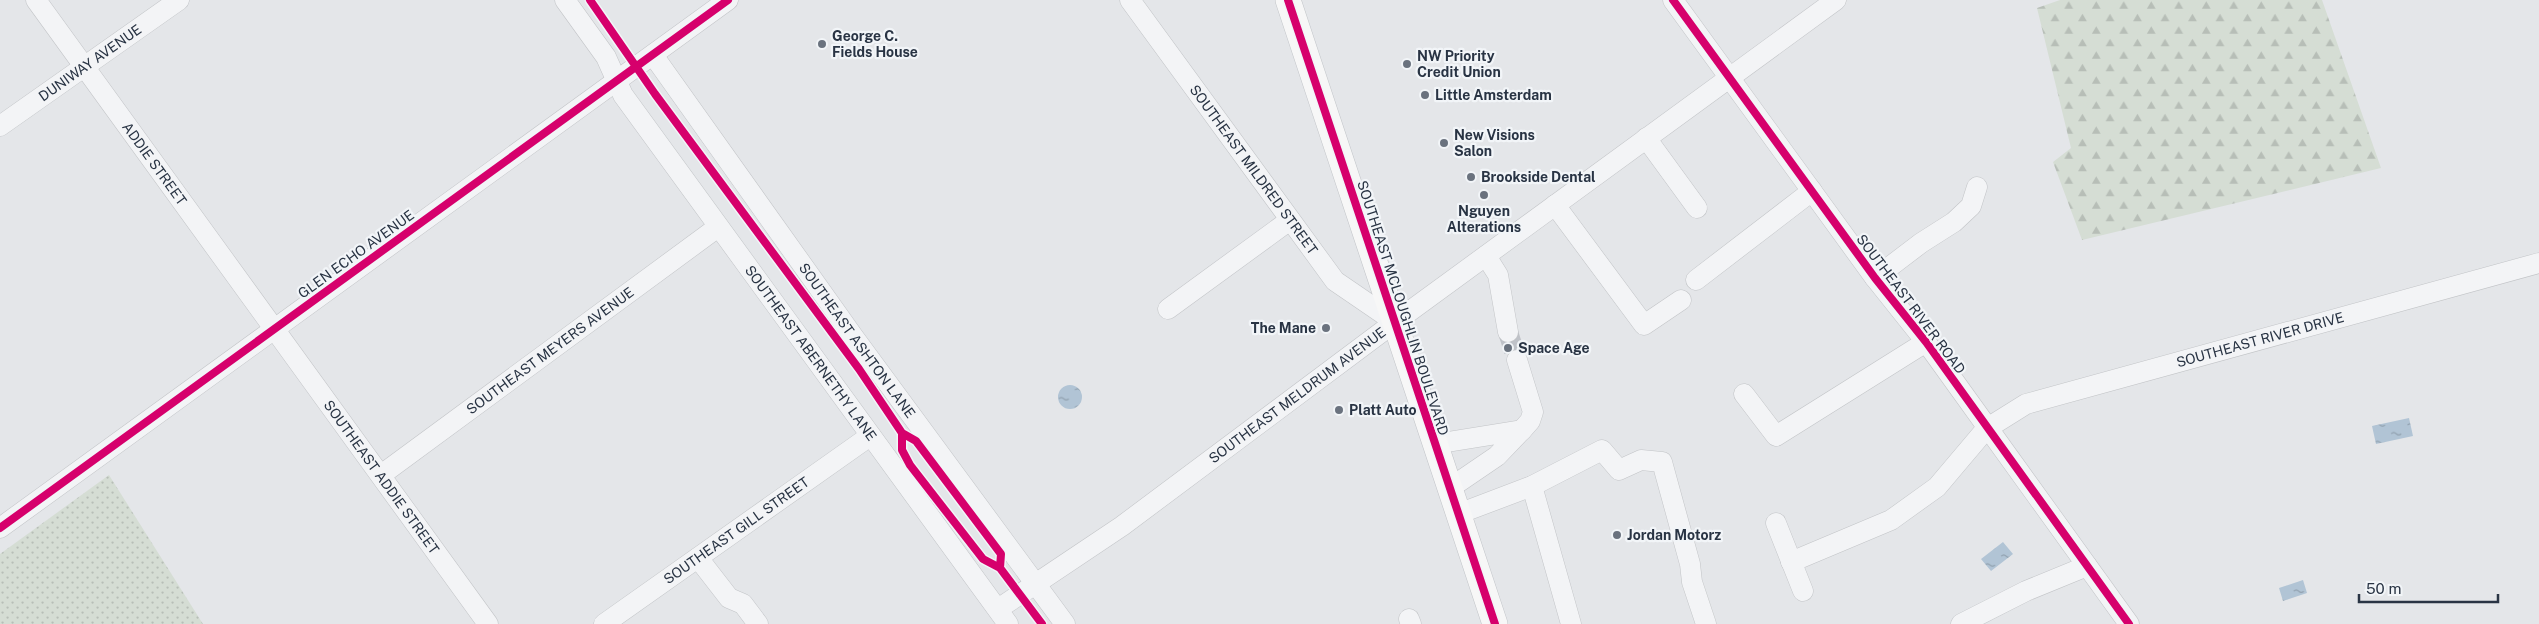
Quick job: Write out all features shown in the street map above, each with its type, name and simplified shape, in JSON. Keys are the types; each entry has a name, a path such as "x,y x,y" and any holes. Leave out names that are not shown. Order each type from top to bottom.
{"main road":[{"name":"SOUTHEAST MCLOUGHLIN BOULEVARD","path":"1288,0 1495,624"}],"street":[{"name":"ADDIE STREET","path":"36,0 274,329"},
{"name":"DUNIWAY AVENUE","path":"0,126 85,66 105,55 179,0"},
{"name":"SOUTHEAST ABERNETHY LANE","path":"565,0 606,57 623,95 1003,617"},
{"name":"GLEN ECHO AVENUE","path":"0,528 728,0"},
{"name":"SOUTHEAST MILDRED STREET","path":"1130,0 1335,281 1395,322"},
{"name":"SOUTHEAST RIVER ROAD","path":"1673,0 1875,278 1926,342 1986,428 2129,624"},
{"name":"SOUTHEAST MELDRUM AVENUE","path":"1003,617 1036,584 1122,526 1395,322 1836,0"},
{"name":"SOUTHEAST ASHTON LANE","path":"654,55 841,320 1065,624"},
{"path":"1646,138 1697,208"},
{"path":"1875,278 1921,243 1954,222 1971,206 1977,187"},
{"path":"1696,280 1812,191"},
{"path":"1555,205 1644,325 1681,300"},
{"path":"1168,310 1290,220"},
{"name":"SOUTHEAST MEYERS AVENUE","path":"381,475 718,227"},
{"path":"1486,256 1498,275 1508,332"},
{"name":"SOUTHEAST RIVER DRIVE","path":"1792,562 1891,520 1937,487 1986,428 2026,404 2539,263"},
{"name":"SOUTHEAST ADDIE STREET","path":"274,329 488,624"},
{"path":"1744,394 1776,436 1926,342"},
{"path":"1450,488 1497,456 1530,421 1533,412 1517,360"},
{"path":"1435,444 1522,430"},
{"name":"SOUTHEAST GILL STREET","path":"604,624 870,436"},
{"path":"1458,514 1532,486 1602,450 1619,470 1641,460 1662,462 1690,564 1692,582 1706,624"},
{"path":"1532,486 1571,624"},
{"path":"1776,523 1803,591"},
{"path":"698,558 729,598 742,604 758,624"},
{"path":"1961,624 2026,591 2087,566"}],"green space":[{"path":"2060,0 2322,0 2381,168 2082,240 2053,162 2071,148 2037,8"},
{"path":"109,475 203,624 0,624 0,554"}],"water":[{"path":"1070,385 1079,388 1082,397 1079,406 1070,409 1061,406 1058,397 1061,388"},
{"path":"2409,418 2413,436 2376,444 2372,426"},
{"path":"2003,542 2013,554 1991,571 1981,559"},
{"path":"2303,580 2307,593 2283,601 2279,588"}],"tunnel":[{"path":"1508,332 1517,360"}],"cycle path":[{"path":"590,0 655,94 859,369 902,433 916,441 1001,554 1000,568 1042,624"},
{"path":"0,528 728,0"},
{"path":"1288,0 1495,624"},
{"path":"1673,0 1875,278 1926,342 2129,624"},
{"path":"902,433 902,450 910,465 983,559 1000,568"}],"place":[{"name":"George C. Fields House","path":"822,44"},
{"name":"NW Priority Credit Union","path":"1407,64"},
{"name":"Little Amsterdam","path":"1425,95"},
{"name":"New Visions Salon","path":"1444,143"},
{"name":"Brookside Dental","path":"1471,177"},
{"name":"Nguyen Alterations","path":"1484,195"},
{"name":"The Mane","path":"1326,328"},
{"name":"Space Age","path":"1508,348"},
{"name":"Platt Auto","path":"1339,410"},
{"name":"Jordan Motorz","path":"1617,535"}]}
